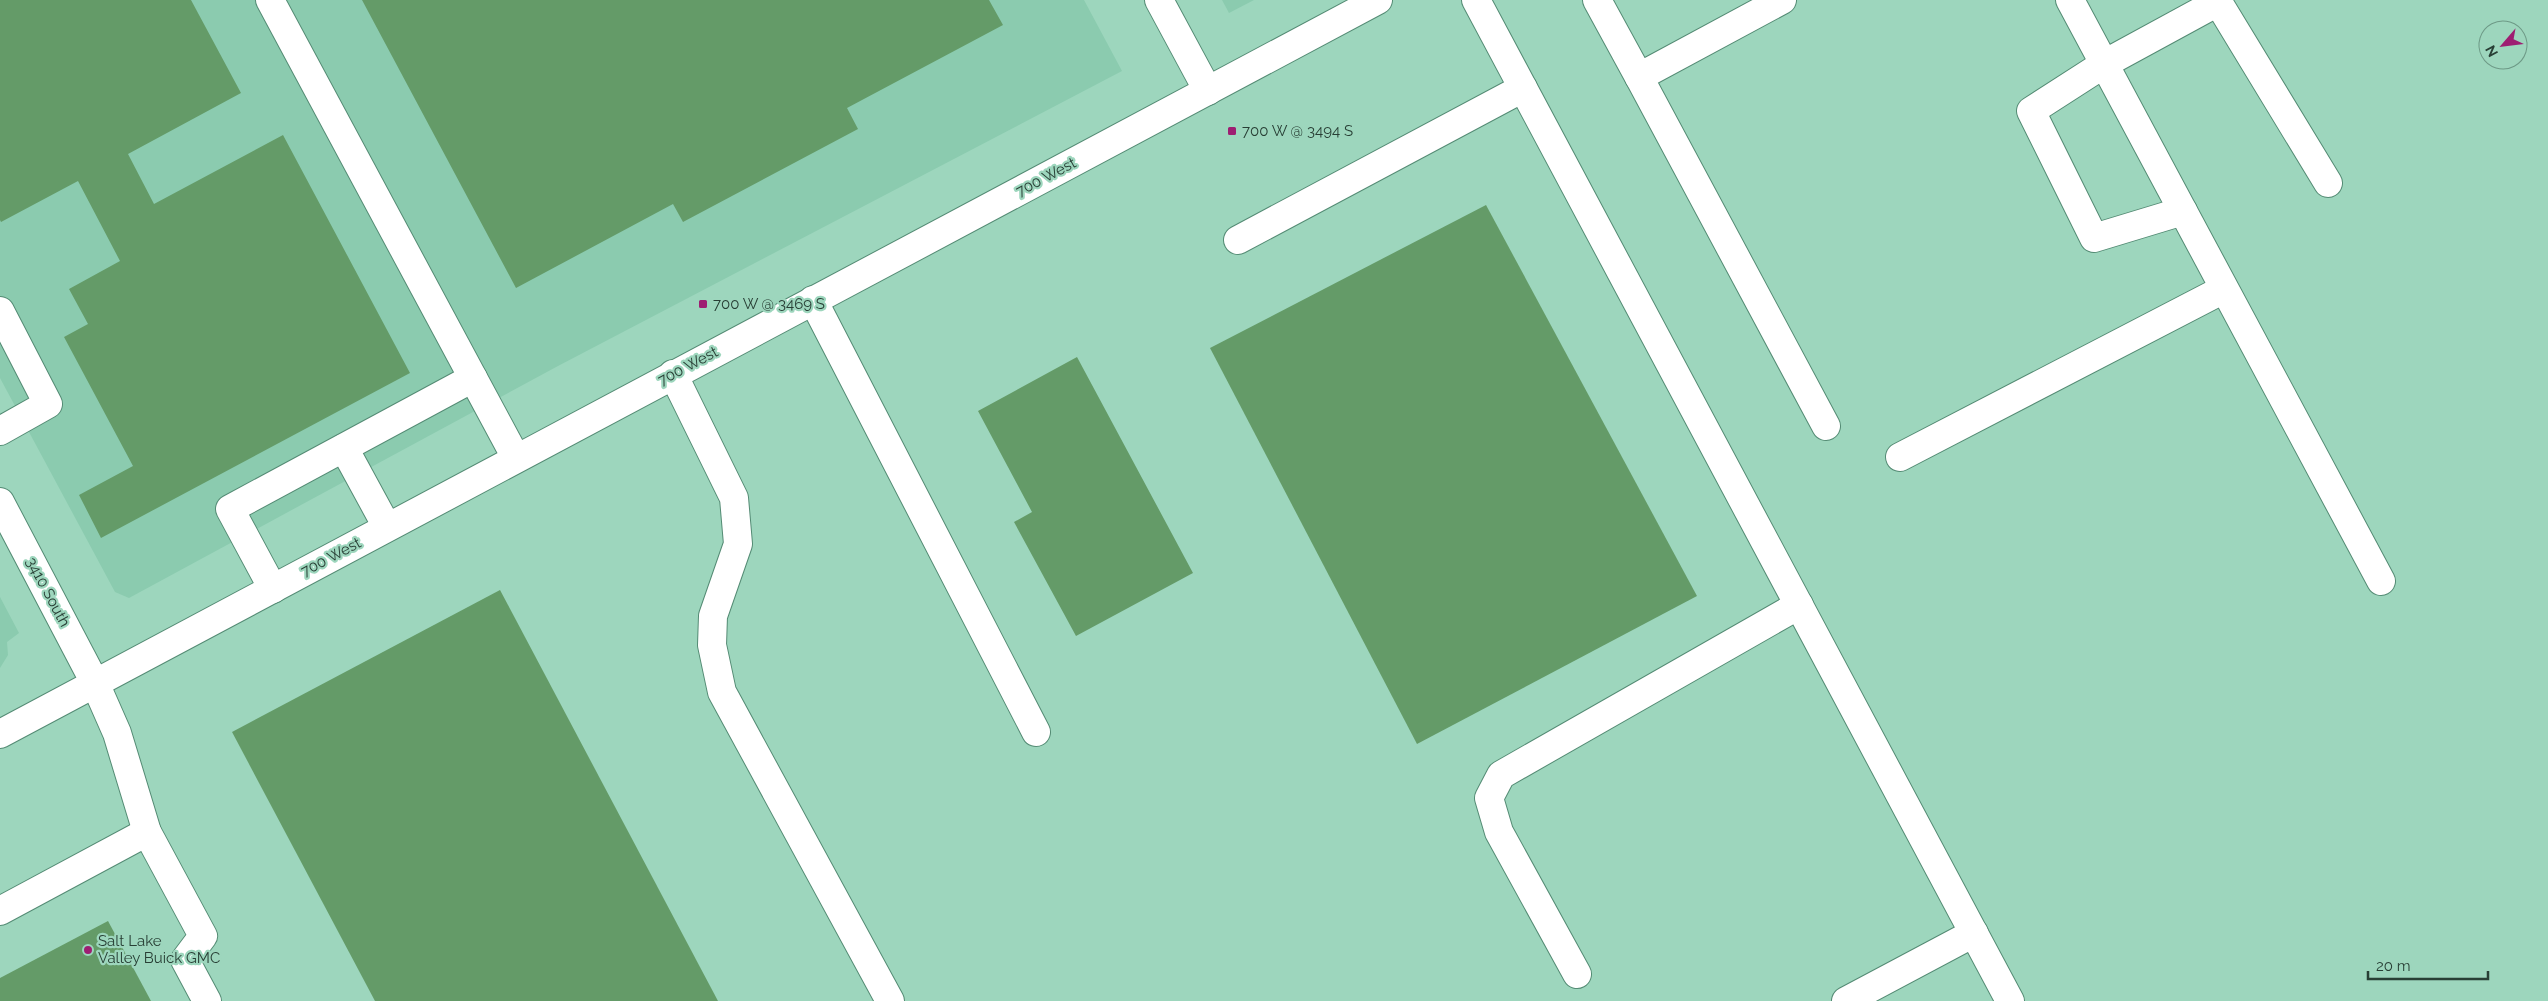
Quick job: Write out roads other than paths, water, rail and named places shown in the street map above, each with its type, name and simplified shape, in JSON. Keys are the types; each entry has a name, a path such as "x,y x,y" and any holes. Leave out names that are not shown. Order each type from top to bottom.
{"street":[{"path":"270,0 516,458"},
{"path":"1159,0 1208,91"},
{"name":"700 West","path":"0,734 1378,0"},
{"path":"1476,0 2010,1001"},
{"path":"1597,0 1826,426"},
{"path":"1638,76 1782,0"},
{"path":"2070,0 2381,581"},
{"path":"2184,212 2094,238 2031,111 2104,64 2217,1 2328,183"},
{"path":"1238,240 1523,88"},
{"path":"1900,457 2224,289"},
{"path":"813,300 1036,732"},
{"path":"0,311 48,404 0,431"},
{"path":"673,374 734,498 738,544 713,616 712,645 722,692 890,1001"},
{"path":"273,589 230,509 473,378"},
{"path":"344,448 387,527"},
{"name":"3410 South","path":"0,502 96,683 117,734 147,832 203,936 185,960 207,1001"},
{"path":"1578,974 1499,832 1489,798 1500,775 1798,605"},
{"path":"0,911 147,832"},
{"path":"1846,1001 1974,933"}],"place":[{"name":"700 W @ 3494 S","path":"1232,131"},
{"name":"700 W @ 3469 S","path":"703,304"},
{"name":"Salt Lake Valley Buick GMC","path":"88,950"}]}
